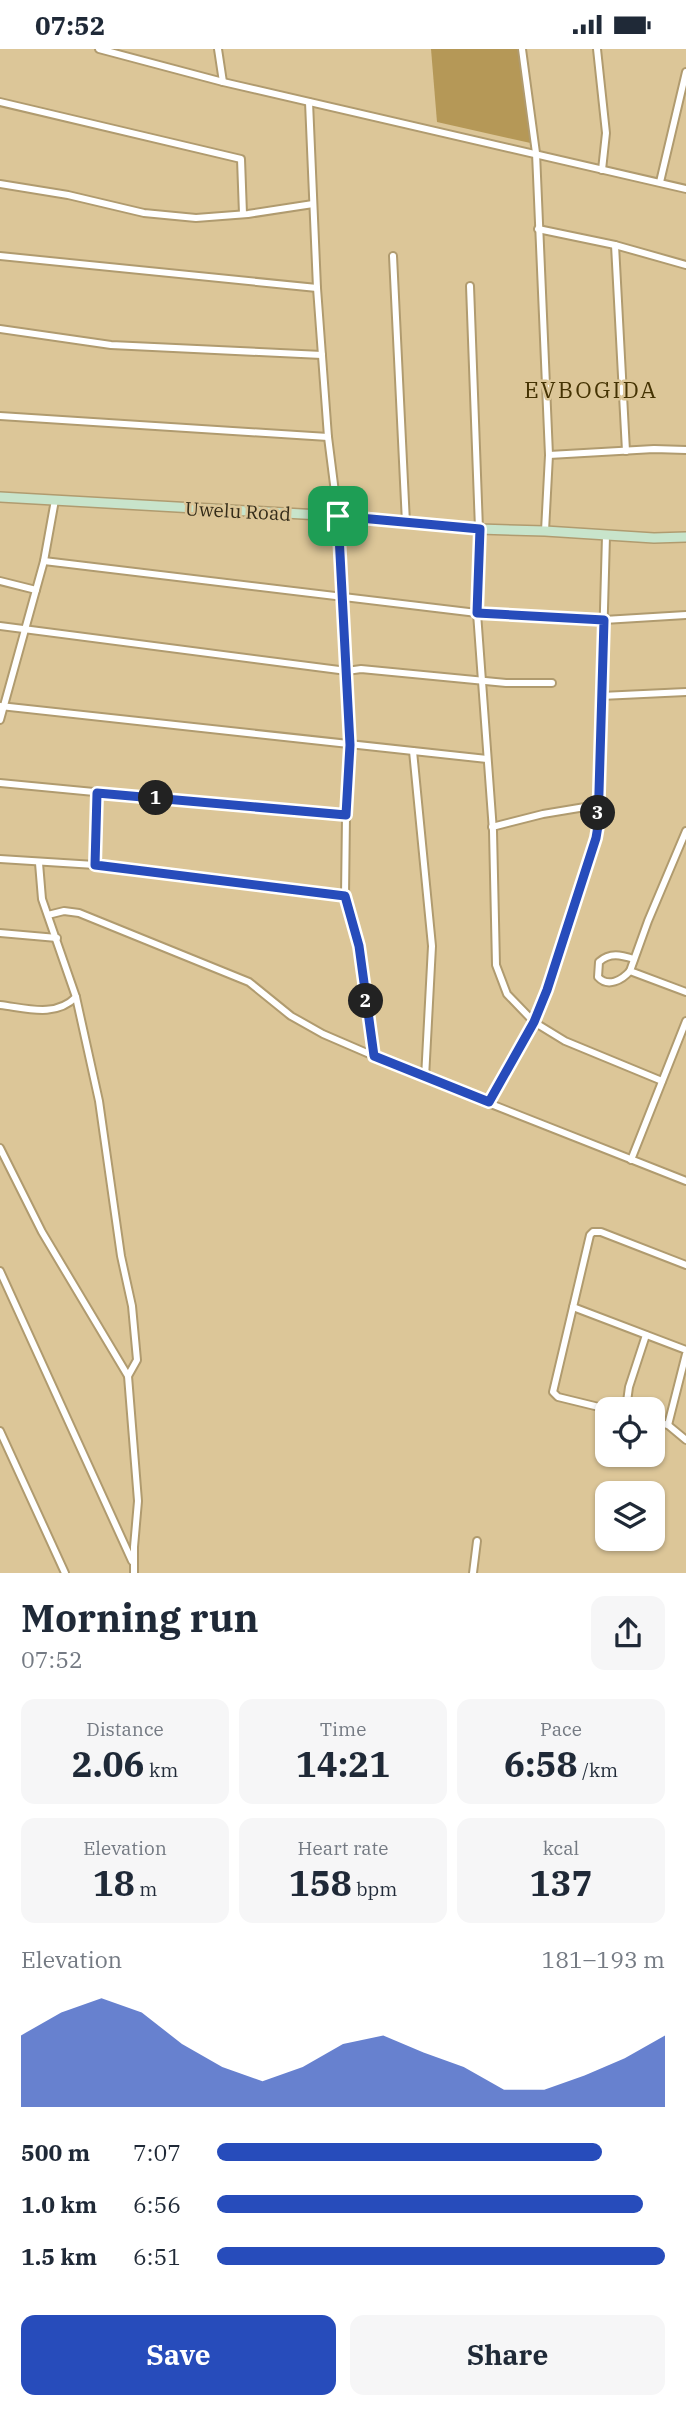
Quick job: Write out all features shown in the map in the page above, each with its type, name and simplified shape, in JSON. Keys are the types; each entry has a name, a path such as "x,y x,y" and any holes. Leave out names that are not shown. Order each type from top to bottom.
{"street":[{"path":"99,49 223,82 686,189"},
{"path":"218,49 223,82"},
{"path":"522,49 536,153 549,455 545,531"},
{"path":"597,49 606,133 602,170"},
{"path":"660,182 686,72"},
{"path":"0,102 242,159 243,214"},
{"path":"310,102 317,288 328,437 338,516 347,671 350,745 345,896 359,946 374,1056"},
{"path":"0,184 68,195 144,213 196,218 313,204"},
{"path":"538,229 615,244 686,265"},
{"path":"615,244 626,451"},
{"path":"0,256 317,288"},
{"path":"393,256 406,523"},
{"path":"470,286 480,529 477,613 492,827 496,965 507,994 534,1022 565,1041 662,1081"},
{"path":"0,329 111,345 322,355"},
{"path":"0,416 328,437"},
{"path":"549,455 686,450"},
{"name":"Uwelu Road","path":"0,497 338,516 480,529 606,536 686,537"},
{"path":"0,720 44,561 55,500"},
{"path":"489,1102 534,1022 547,990 596,838 606,536"},
{"path":"44,561 477,613 604,620 686,615"},
{"path":"0,581 36,590"},
{"path":"0,626 347,671 361,669 481,681 552,684"},
{"path":"601,696 686,692"},
{"path":"2,706 487,759"},
{"path":"412,751 432,946 425,1078"},
{"path":"0,783 346,815"},
{"path":"95,865 97,793"},
{"path":"492,827 543,814 597,805"},
{"path":"634,959 612,954 605,956 599,962 598,977 602,982 608,983 618,981 630,971 686,831"},
{"path":"0,859 95,865 345,896"},
{"path":"39,863 41,899 76,997 99,1101 121,1255 132,1306 137,1360 128,1376"},
{"path":"48,915 64,911 79,913 249,982 291,1016 323,1034 425,1078 686,1181"},
{"path":"0,933 57,938"},
{"path":"630,971 686,992"},
{"path":"0,1005 51,1010 68,1005 76,997"},
{"path":"631,1160 686,1020"},
{"path":"1,1152 42,1232 128,1376 138,1501 134,1573"},
{"path":"595,1406 554,1394 589,1239 593,1233 601,1231 686,1265"},
{"path":"0,1271 133,1563"},
{"path":"573,1307 686,1352 668,1425"},
{"path":"628,1397 646,1335"},
{"path":"665,1424 686,1440"},
{"path":"0,1431 65,1573"},
{"path":"473,1573 477,1541"}],"shaded area":[{"path":"431,49 518,49 535,144 437,122"}],"district":[{"name":"EVBOGIDA","path":"591,389"}],"route":[{"path":"338,516 480,529 477,613 604,620 596,838 547,990 534,1022 489,1102 374,1056 359,946 345,896 95,865 97,793 346,815 350,745 338,516"}]}
